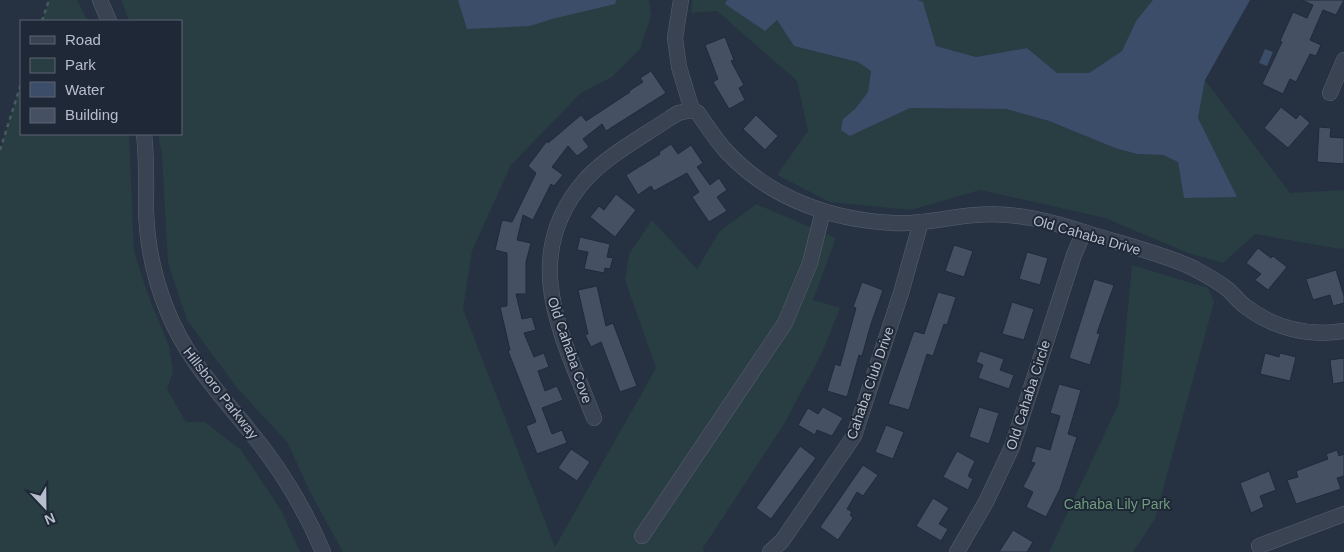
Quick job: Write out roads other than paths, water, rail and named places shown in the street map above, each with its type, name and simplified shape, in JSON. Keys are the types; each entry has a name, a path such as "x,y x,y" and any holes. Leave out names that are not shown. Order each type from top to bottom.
{"street":[{"path":"100,0 109,20"},
{"name":"Old Cahaba Drive","path":"681,0 675,38 679,67 692,110 698,113 729,154 764,183 786,197 823,211 860,219 894,223 921,222 976,214 1003,214 1047,221 1192,268 1226,288 1244,306 1267,321 1292,329 1318,333 1344,330"},
{"path":"1330,93 1344,60"},
{"name":"Old Cahaba Cove","path":"594,418 556,316 551,297 549,282 550,260 557,225 571,198 585,180 605,162 678,113 692,110"},
{"name":"Hillsboro Parkway","path":"144,135 149,243 166,310 182,343 201,372 253,434 291,488 323,552"},
{"path":"642,536 785,324 810,263 823,211"},
{"name":"Cahaba Club Drive","path":"770,552 782,540 854,436 901,293 921,222"},
{"name":"Old Cahaba Circle","path":"957,552 1002,472 1012,447 1074,255 1084,232"},
{"path":"1258,546 1344,514"}],"water":[{"path":"458,0 616,0 615,4 530,26 467,29"},
{"path":"727,0 918,0 923,2 936,46 976,57 1027,48 1057,73 1089,73 1122,51 1136,21 1153,0 1250,0 1205,80 1198,118 1237,197 1184,198 1178,162 1163,155 1137,154 1115,148 1049,121 1006,109 910,108 850,136 841,130 843,119 855,109 868,92 871,71 858,62 794,46 777,20 765,31 725,4"},
{"path":"1265,49 1273,52 1267,66 1259,63"}],"park label":[{"name":"Cahaba Lily Park","path":"1117,504"}]}
